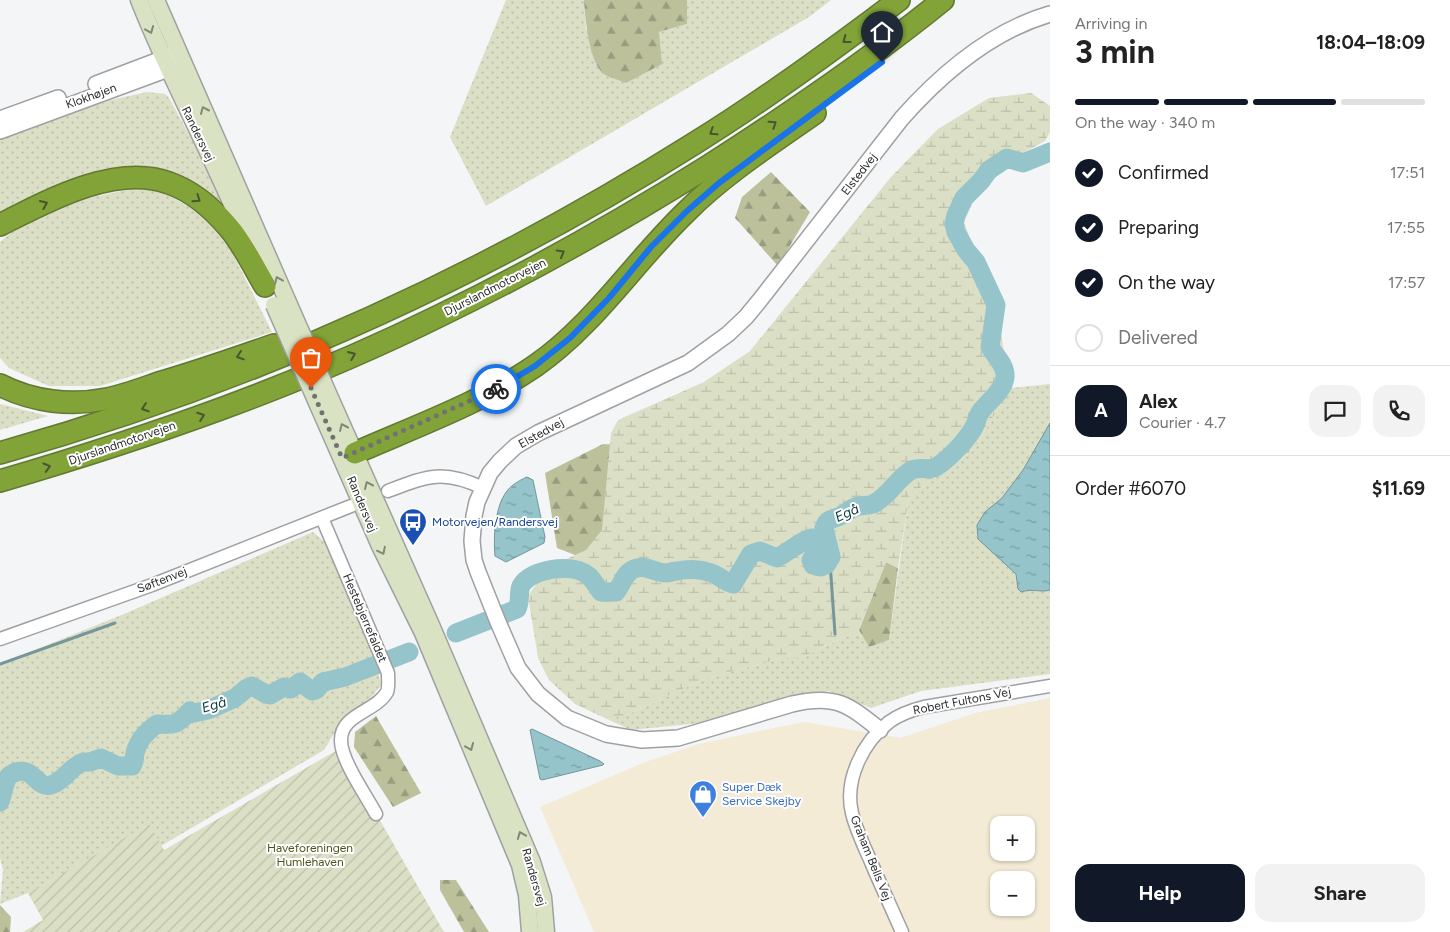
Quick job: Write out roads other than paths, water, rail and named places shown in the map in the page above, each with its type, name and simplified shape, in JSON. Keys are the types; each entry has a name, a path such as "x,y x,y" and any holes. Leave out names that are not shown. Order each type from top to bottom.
{"highway":[{"name":"Djurslandmotorvejen","path":"0,453 63,435 236,375 391,309 497,257 616,192 696,143 809,68 899,0"},
{"name":"Djurslandmotorvejen","path":"0,481 156,432 242,400 380,343 456,307 550,259 670,190 815,96 943,0"},
{"path":"348,456 496,389 535,366 570,338 590,318 651,247 693,205 719,183 836,98 959,0"},
{"path":"0,225 71,192 109,180 147,177 168,182 186,191 203,203 231,229 265,286"},
{"path":"0,385 14,392 47,401 80,402 108,399 285,341 497,257"},
{"path":"0,372 17,384 47,392 80,396 134,391"}],"main road":[{"name":"Randersvej","path":"139,0 165,64 240,222 265,286 280,302"},
{"name":"Randersvej","path":"156,0 280,302 324,403 348,456 432,625 532,862 543,897 546,932"},
{"name":"Randersvej","path":"348,456 380,546 423,633 520,865 527,895 530,932"}],"street":[{"name":"Elstedvej","path":"880,730 848,706 835,702 809,700 678,738 642,740 606,734 566,718 538,694 518,668 480,578 473,551 474,516 490,473 516,446 546,429 688,363 728,334 760,300 902,118 924,93 980,47 1008,31 1050,14"},
{"name":"Klokhøjen","path":"0,131 181,58"},
{"name":"Klokhøjen","path":"0,119 165,64"},
{"path":"388,491 433,476 460,478 483,488"},
{"path":"322,518 351,506"},
{"name":"Søftenvej","path":"0,639 155,584 322,518"},
{"name":"Hestebjerrefaldet","path":"322,518 388,673 388,691 380,701 357,715 343,730 341,741 344,755 376,814"},
{"name":"Robert Fultons Vej","path":"880,730 890,721 906,712 924,707 1050,686"},
{"name":"Graham Bells Vej","path":"880,730 868,744 854,772 851,790 852,812 860,837 902,932"}],"water":[{"path":"1050,423 1050,590 1021,592 1018,589 1016,574 978,539 977,525 985,512 1002,498 1023,470"},
{"path":"527,477 533,480 545,537 544,543 506,562 495,556 496,518 502,499 507,491"},
{"path":"532,729 604,764 542,780 540,779 530,730"}],"waterway":[{"name":"Egå","path":"456,633 517,609 520,589 526,580 533,575 551,569 571,569 586,574 601,592 616,592 629,572 637,568 645,568 661,573 701,570 712,573 733,584 751,554 760,551 777,558 800,543 813,538 819,548 811,560 813,565 821,567 826,565 831,557 824,528 828,521 854,507 871,505 879,501 910,471 933,468 947,459 968,436 981,411 1002,386 1005,377 1004,369 990,347 996,305 976,262 966,250 956,232 954,224 964,198 989,170 1007,158 1023,163 1050,152"},
{"path":"830,562 835,634"},
{"path":"0,664 115,623"},
{"name":"Egå","path":"0,802 7,779 16,772 27,772 42,784 51,785 83,762 90,762 101,758 118,766 132,766 140,740 157,724 176,723 190,711 194,713 208,710 235,698 252,686 270,695 284,687 291,689 300,682 312,691 316,690 323,682 345,677 409,652"}],"place":[{"name":"Motorvejen/Randersvej","path":"413,546"},
{"name":"Super Dæk Service Skejby","path":"703,818"}],"park label":[{"name":"Haveforeningen Humlehaven","path":"310,855"}]}
